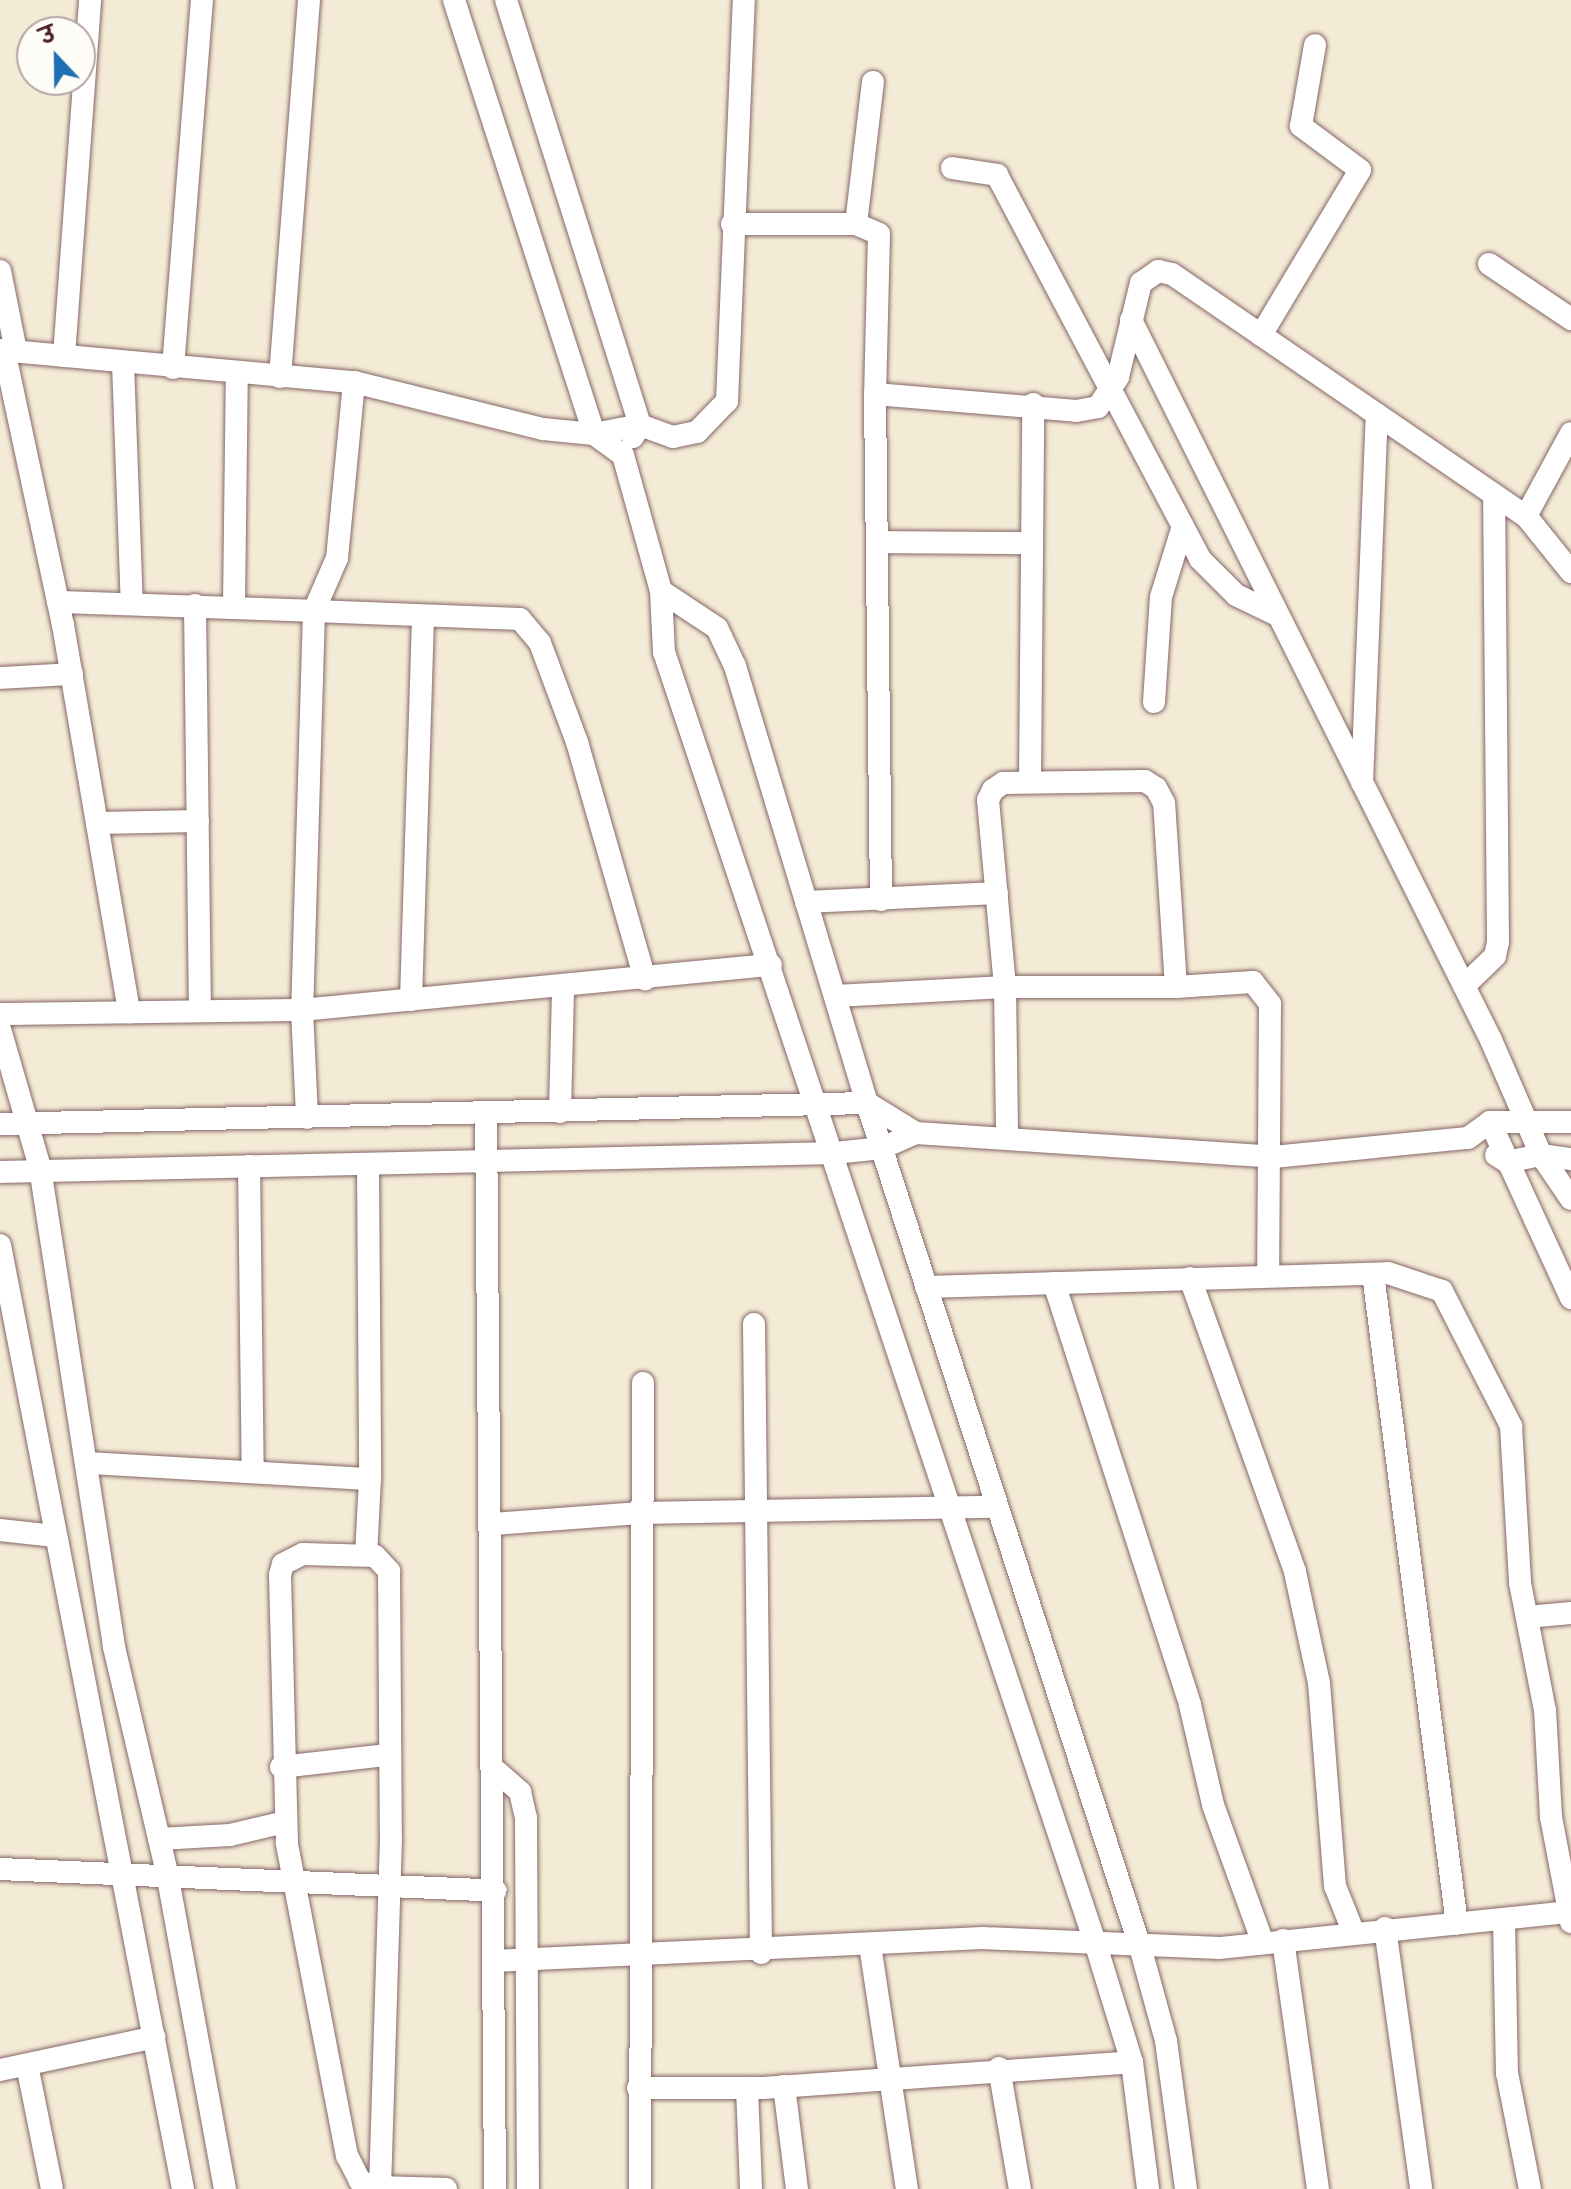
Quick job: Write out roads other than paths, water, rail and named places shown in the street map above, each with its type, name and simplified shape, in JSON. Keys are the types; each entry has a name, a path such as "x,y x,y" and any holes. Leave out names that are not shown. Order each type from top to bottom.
{"street":[{"path":"64,356 90,0"},
{"path":"173,368 202,0"},
{"path":"280,377 309,0"},
{"path":"454,0 594,434 623,455 661,591 664,652 820,1105 1095,1942 1132,2062 1148,2189"},
{"path":"506,0 640,425 623,455"},
{"path":"7,350 237,375 354,382 594,434 640,425 673,437 697,432 727,401 732,224 744,0"},
{"path":"1261,335 1360,170 1301,126 1315,45"},
{"path":"856,224 873,82"},
{"path":"952,168 997,175 1183,526 1216,581 1277,615"},
{"path":"732,224 856,224 870,227 883,245 875,394 881,900"},
{"path":"1489,264 1571,319"},
{"path":"0,271 7,350 72,674 129,1012"},
{"path":"875,394 1033,404 1076,411 1098,407 1112,391 1141,283 1158,271 1261,335 1377,414 1494,500 1526,516 1571,572"},
{"path":"1131,320 1464,986 1541,1155 1571,1199"},
{"path":"123,363 132,603"},
{"path":"234,606 237,375"},
{"path":"307,1118 302,1010 314,611 337,558 354,382"},
{"path":"1030,782 1033,404"},
{"path":"1362,784 1377,414"},
{"path":"1526,516 1571,433"},
{"path":"1464,986 1495,956 1498,942 1494,500"},
{"path":"1154,702 1161,597 1183,526"},
{"path":"877,542 1032,543"},
{"path":"661,591 717,628 735,666 867,1103 1141,1950 1166,2041 1186,2189"},
{"path":"58,602 234,606 423,616 505,615 520,619 540,643 577,742 645,979"},
{"path":"195,605 200,1011"},
{"path":"411,1000 423,616"},
{"path":"0,678 72,674"},
{"path":"1007,1136 1005,987 988,800 1003,783 1145,781 1156,788 1164,803 1176,987"},
{"path":"97,823 198,821"},
{"path":"806,902 997,893"},
{"path":"0,1014 302,1010 771,965"},
{"path":"835,996 1005,987 1176,987 1253,982 1263,989 1270,1004 1273,1157 1268,1276"},
{"path":"560,1112 563,986"},
{"path":"0,1029 40,1168 89,1463 114,1647 167,1873 225,2189"},
{"path":"0,1124 867,1103 916,1133"},
{"path":"486,1113 490,1163 496,1891 493,1961 495,2189"},
{"path":"1490,1122 1571,1298"},
{"path":"0,1172 40,1168 490,1163 835,1153 882,1148 916,1133 1007,1136 1273,1157 1468,1138 1490,1122 1571,1122"},
{"path":"1468,1138 1507,1162 1541,1155 1571,1159"},
{"path":"366,1555 370,1479 368,1164"},
{"path":"249,1166 253,1472"},
{"path":"0,1245 183,2189"},
{"path":"493,1961 761,1953 982,1938 1095,1942 1141,1950 1570,1915 1527,1617 1511,1426 1442,1291 1411,1275 1373,1274 926,1287"},
{"path":"1373,1274 1457,1924"},
{"path":"1190,1278 1295,1572 1319,1683 1335,1886 1353,1931"},
{"path":"1054,1283 1190,1705 1213,1805 1273,1941 1318,2189"},
{"path":"754,1324 761,1510 761,1953"},
{"path":"640,2189 635,1957 643,1383"},
{"path":"89,1463 370,1479"},
{"path":"493,1524 640,1513 949,1505 996,1507"},
{"path":"0,1530 55,1536"},
{"path":"380,2188 388,1891 390,1580 380,1558 303,1554 283,1564 281,1767 285,1822 347,2156 360,2181 380,2188 446,2189"},
{"path":"1527,1617 1571,1613"},
{"path":"281,1767 387,1755"},
{"path":"494,1769 524,1803 530,1960 528,2189"},
{"path":"159,1839 230,1835 285,1822"},
{"path":"0,1869 119,1870 295,1881 388,1891 496,1891"},
{"path":"1504,1920 1507,2073 1530,2189"},
{"path":"1385,1928 1421,2189"},
{"path":"870,1945 886,2078 907,2189"},
{"path":"0,2070 155,2037"},
{"path":"638,2088 747,2088 999,2068 1132,2062"},
{"path":"27,2065 52,2189"},
{"path":"999,2068 1020,2189"},
{"path":"784,2086 797,2189"},
{"path":"747,2088 751,2189"}]}
